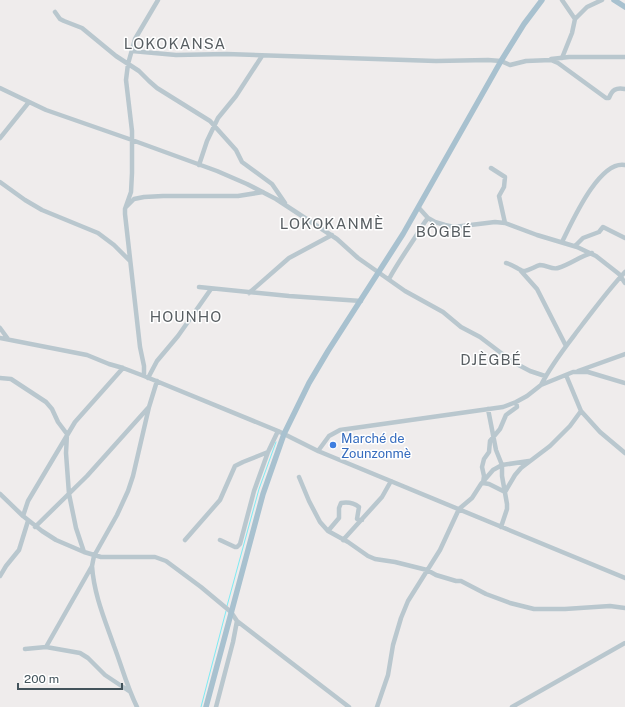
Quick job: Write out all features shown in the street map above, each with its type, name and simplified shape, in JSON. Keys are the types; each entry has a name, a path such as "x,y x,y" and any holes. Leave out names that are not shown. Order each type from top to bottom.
{"main road":[{"path":"206,707 231,612 258,492 284,434 317,370 419,208 501,61 524,24 542,0"},
{"path":"614,0 625,7"}],"street":[{"path":"146,377 140,347 125,208 131,189 132,140 126,80 128,64 135,39 158,0"},
{"path":"562,0 575,19"},
{"path":"562,58 572,33 575,19 587,7 602,0"},
{"path":"55,12 60,19 82,28 128,64 140,71 157,88 206,118 236,150 242,162 272,184 286,204"},
{"path":"132,51 176,55 227,54 436,61 501,61 510,65 526,61 562,58 625,57"},
{"path":"199,165 214,125 236,96 262,56"},
{"path":"551,60 558,63 606,98 609,98 612,91 615,89 625,89"},
{"path":"0,88 51,112 132,140 241,182 286,204 332,235 358,258 408,293 443,312 461,327 480,337 513,362 530,371 545,376"},
{"path":"0,138 29,102"},
{"path":"562,242 587,193 614,165 625,165"},
{"path":"491,168 505,177 504,187 499,196 506,223"},
{"path":"0,182 42,210 98,233 114,245 130,261"},
{"path":"125,208 137,198 163,196 238,196 263,192"},
{"path":"419,208 428,218 435,222 454,227 495,222 506,223 537,235 575,246 592,253 621,277 625,283"},
{"path":"389,279 400,258 428,218"},
{"path":"575,246 583,238 599,232 603,227 625,238"},
{"path":"249,293 289,258 332,235"},
{"path":"521,270 540,265 558,268 582,256 592,253"},
{"path":"506,263 512,264 521,270 537,289 566,346"},
{"path":"541,385 545,376 566,346 609,290 625,272"},
{"path":"198,287 249,293 361,301"},
{"path":"146,377 178,336 211,289"},
{"path":"0,328 8,340"},
{"path":"0,338 74,352 123,368 278,431 318,451 625,578"},
{"path":"318,451 329,436 340,430 502,407 527,396 541,385 625,354"},
{"path":"23,516 28,501 67,434 81,414 123,368"},
{"path":"573,372 588,372 625,383"},
{"path":"566,375 581,411 600,432 625,453"},
{"path":"0,378 11,379 46,402 67,434 66,452 69,494 76,528 84,552"},
{"path":"46,647 92,566 94,556 117,515 128,491 133,476 149,407 157,382"},
{"path":"505,492 489,484 483,483 484,476 482,467 484,459 489,452 490,441 500,429 506,415 517,407 516,402"},
{"path":"36,527 69,494 149,407"},
{"path":"488,409 496,450 502,465 507,504 507,509 501,527"},
{"path":"505,492 515,475 529,461 545,451 570,426 581,411"},
{"path":"220,540 235,547 240,544 258,492 268,452 278,431"},
{"path":"489,452 496,450"},
{"path":"185,540 220,500 235,466 268,452"},
{"path":"377,707 380,694 388,675 393,645 408,601 440,550 459,509 472,498 493,470 502,465 529,461"},
{"path":"299,477 320,522 328,530 355,546 361,552 375,559 395,562 427,570 436,575 461,581 486,594 510,603 534,609 569,609 610,606 625,608"},
{"path":"343,540 382,498 391,481"},
{"path":"0,494 36,527 56,540 84,552 94,556 159,558 166,561 201,587 231,612 237,620 349,707"},
{"path":"328,530 339,518 339,508 341,503 347,502 356,505 358,507 357,519 362,520"},
{"path":"0,576 19,550 28,521"},
{"path":"92,566 97,599 136,707"},
{"path":"216,707 237,620"},
{"path":"513,707 625,643"},
{"path":"25,649 46,647 80,653 88,658 105,675 129,691"}],"waterway":[{"path":"227,606 259,489 276,442"},
{"path":"201,707 226,611"}],"place":[{"name":"Marché de Zounzonmè","path":"333,445"}],"district":[{"name":"LOKOKANSA","path":"175,44"},
{"name":"LOKOKANMÈ","path":"332,224"},
{"name":"BÔGBÉ","path":"444,232"},
{"name":"HOUNHO","path":"186,317"},
{"name":"DJÈGBÉ","path":"491,360"}]}
